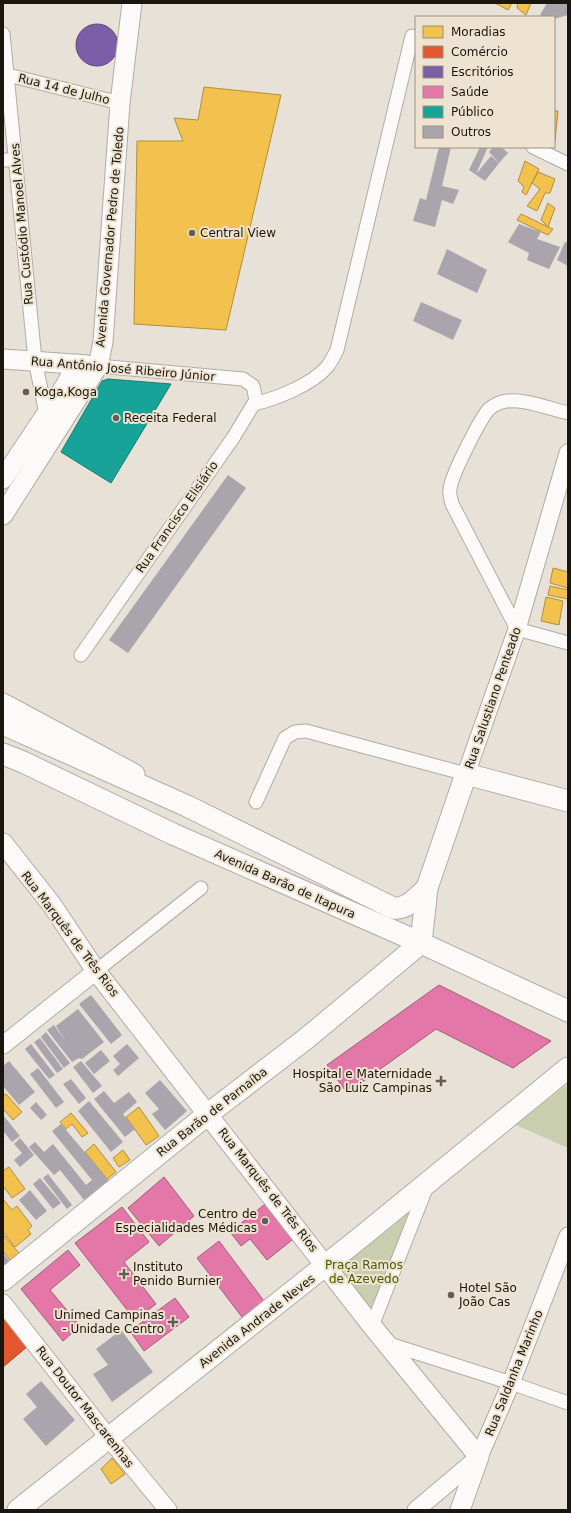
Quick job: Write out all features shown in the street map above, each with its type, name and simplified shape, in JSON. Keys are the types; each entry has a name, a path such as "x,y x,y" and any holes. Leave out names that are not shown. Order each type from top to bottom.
{"main road":[{"name":"Avenida Governador Pedro de Toledo","path":"3,515 98,366 103,342 120,103 132,3"},
{"name":"Rua Antônio José Ribeiro Júnior","path":"3,359 35,360 98,366"},
{"path":"3,480 77,364"},
{"path":"3,703 15,711 137,775 149,789"},
{"name":"Avenida Barão de Itapura","path":"3,724 187,806 393,908 399,909 406,906 427,888"},
{"name":"Avenida Barão de Itapura","path":"3,754 23,762 173,834 421,943 568,1011"},
{"path":"466,774 568,801"},
{"name":"Rua Salustiano Penteado","path":"421,943 427,888 466,774"},
{"name":"Rua Marquês de Três Rios","path":"3,843 52,905 96,971 327,1265 372,1326 479,1458"},
{"name":"Rua Barão de Parnaíba","path":"3,1280 208,1114 313,1033 421,943"},
{"name":"Avenida Andrade Neves","path":"18,1510 108,1437 327,1265 568,1068"},
{"name":"Rua Saldanha Marinho","path":"460,1510 479,1458"}],"street":[{"name":"Rua Custódio Manoel Alves","path":"3,34 8,75 9,160 35,360 46,414"},
{"path":"254,404 275,399 318,375 328,365 337,350 412,36"},
{"name":"Rua 14 de Julho","path":"8,75 120,103"},
{"path":"535,148 568,164"},
{"name":"Rua Antônio José Ribeiro Júnior","path":"98,366 243,380 253,386 256,396 254,404"},
{"path":"568,413 519,402 504,401 497,403 488,410 464,455 449,490 452,504 517,629 568,643"},
{"name":"Rua Francisco Elisiário","path":"81,655 233,438 254,404"},
{"name":"Rua Salustiano Penteado","path":"466,774 517,629 568,453"},
{"path":"256,802 285,738 295,732 306,731 466,774"},
{"path":"3,1045 201,888"},
{"path":"372,1326 430,1180"},
{"name":"Rua Saldanha Marinho","path":"479,1458 511,1383 568,1236"},
{"name":"Rua Doutor Mascarenhas","path":"3,1303 108,1437 168,1510"},
{"path":"386,1343 568,1403"},
{"path":"416,1510 479,1458"}],"green space":[{"path":"568,1084 568,1148 516,1125"},
{"name":"Praça Ramos de Azevedo","path":"411,1209 370,1316 335,1268"}],"building: Moradias":[{"path":"495,3 512,3 508,10"},
{"path":"518,3 531,3 526,15 517,8"},
{"name":"Central View","path":"204,87 281,95 226,330 134,324 137,141 183,141 174,118 198,120"},
{"path":"555,111 558,111 555,141"},
{"path":"525,161 539,169 526,195 522,192 524,187 518,181"},
{"path":"538,172 555,179 550,193 545,193 537,211 527,206 540,189 532,183"},
{"path":"548,203 555,208 548,227 541,220"},
{"path":"521,214 553,229 548,235 517,220"},
{"path":"553,568 568,572 568,588 550,583"},
{"path":"550,586 568,590 568,599 548,595"},
{"path":"546,597 563,601 559,625 541,621"},
{"path":"6,1094 22,1112 13,1120 3,1109 3,1095"},
{"path":"139,1107 159,1136 146,1145 126,1117"},
{"path":"71,1113 88,1133 82,1137 72,1124 66,1129 60,1122"},
{"path":"94,1144 116,1172 107,1179 85,1152"},
{"path":"123,1150 130,1160 119,1167 113,1158"},
{"path":"9,1167 25,1189 12,1198 3,1186 3,1171"},
{"path":"3,1199 12,1210 17,1206 32,1226 28,1230 31,1234 15,1247 3,1232"},
{"path":"3,1235 19,1253 10,1260 3,1251"},
{"path":"112,1458 125,1474 111,1484 101,1469"}],"building: Comércio":[{"path":"3,1316 28,1346 3,1367"}],"building: Escritórios":[{"path":"93,24 101,24 112,30 118,41 118,49 112,60 101,66 93,66 82,60 76,49 76,41 82,30"}],"building: Saúde":[{"path":"439,985 551,1041 513,1068 436,1029 347,1093 327,1065"},
{"path":"164,1177 194,1216 159,1246 128,1208"},
{"name":"Centro de Especialidades Médicas","path":"269,1201 297,1236 267,1260 250,1239 241,1246 230,1232"},
{"path":"122,1207 149,1242 124,1262 156,1304 135,1320 75,1243"},
{"path":"219,1241 264,1301 242,1317 197,1258"},
{"path":"68,1250 80,1265 50,1290 80,1326 63,1341 21,1289"},
{"path":"175,1298 189,1317 144,1351 130,1331"}],"building: Público":[{"name":"Receita Federal","path":"108,379 171,384 111,483 61,452 102,381"}],"building: Outros":[{"path":"547,3 568,3 568,15 555,19 555,16 540,15"},
{"path":"439,148 451,148 442,186 459,190 453,204 442,200 435,227 413,221 420,198 426,200"},
{"path":"480,148 488,148 476,174 491,156 499,163 485,181 469,170"},
{"path":"492,148 502,148 508,153 499,163 489,152"},
{"path":"519,224 541,232 537,239 560,247 549,269 527,260 529,253 508,242"},
{"path":"565,242 568,243 568,266 557,260"},
{"path":"447,249 487,270 477,293 437,274"},
{"path":"421,302 462,320 453,340 413,321"},
{"path":"228,475 246,488 128,653 109,640"},
{"path":"91,995 122,1035 111,1044 79,1004"},
{"path":"78,1009 104,1042 82,1059 79,1058 72,1062 47,1030 54,1025 66,1042 56,1026"},
{"path":"46,1032 70,1063 64,1068 41,1037"},
{"path":"40,1038 63,1069 57,1073 34,1042"},
{"path":"31,1044 55,1075 49,1079 25,1049"},
{"path":"127,1044 139,1058 118,1076 113,1070 120,1064 113,1056"},
{"path":"101,1050 110,1061 94,1074 85,1063"},
{"path":"9,1061 35,1092 19,1105 3,1086 3,1066"},
{"path":"81,1061 102,1086 93,1093 73,1067"},
{"path":"38,1068 64,1102 56,1108 30,1074"},
{"path":"71,1079 86,1098 79,1104 63,1084"},
{"path":"160,1080 187,1111 165,1130 152,1114 159,1109 145,1093"},
{"path":"104,1091 114,1103 129,1092 137,1102 123,1114 135,1129 125,1137 94,1099"},
{"path":"89,1101 123,1142 111,1152 78,1111"},
{"path":"36,1102 47,1115 41,1120 30,1108"},
{"path":"3,1115 20,1136 12,1142 3,1131"},
{"path":"61,1124 109,1181 85,1201 60,1170 54,1175 29,1147 35,1142 44,1152 53,1144 86,1185 92,1180 52,1131"},
{"path":"20,1138 34,1155 20,1167 14,1160 22,1153 14,1144"},
{"path":"48,1174 72,1205 67,1209 43,1178"},
{"path":"40,1178 61,1203 53,1209 33,1184"},
{"path":"30,1190 47,1211 36,1220 19,1200"},
{"path":"3,1253 10,1262 3,1267"},
{"path":"121,1330 153,1372 112,1402 93,1374 108,1365 96,1349"},
{"path":"41,1381 75,1420 46,1446 23,1419 37,1407 26,1394"}],"place":[{"name":"Central View","path":"192,233"},
{"name":"Koga,Koga","path":"26,392"},
{"name":"Receita Federal","path":"116,418"},
{"name":"Hospital e Maternidade São Luiz Campinas","path":"441,1081"},
{"name":"Centro de Especialidades Médicas","path":"265,1221"},
{"name":"Instituto Penido Burnier","path":"124,1274"},
{"name":"Hotel São João Cas","path":"451,1295"},
{"name":"Unimed Campinas - Unidade Centro","path":"173,1322"}]}
